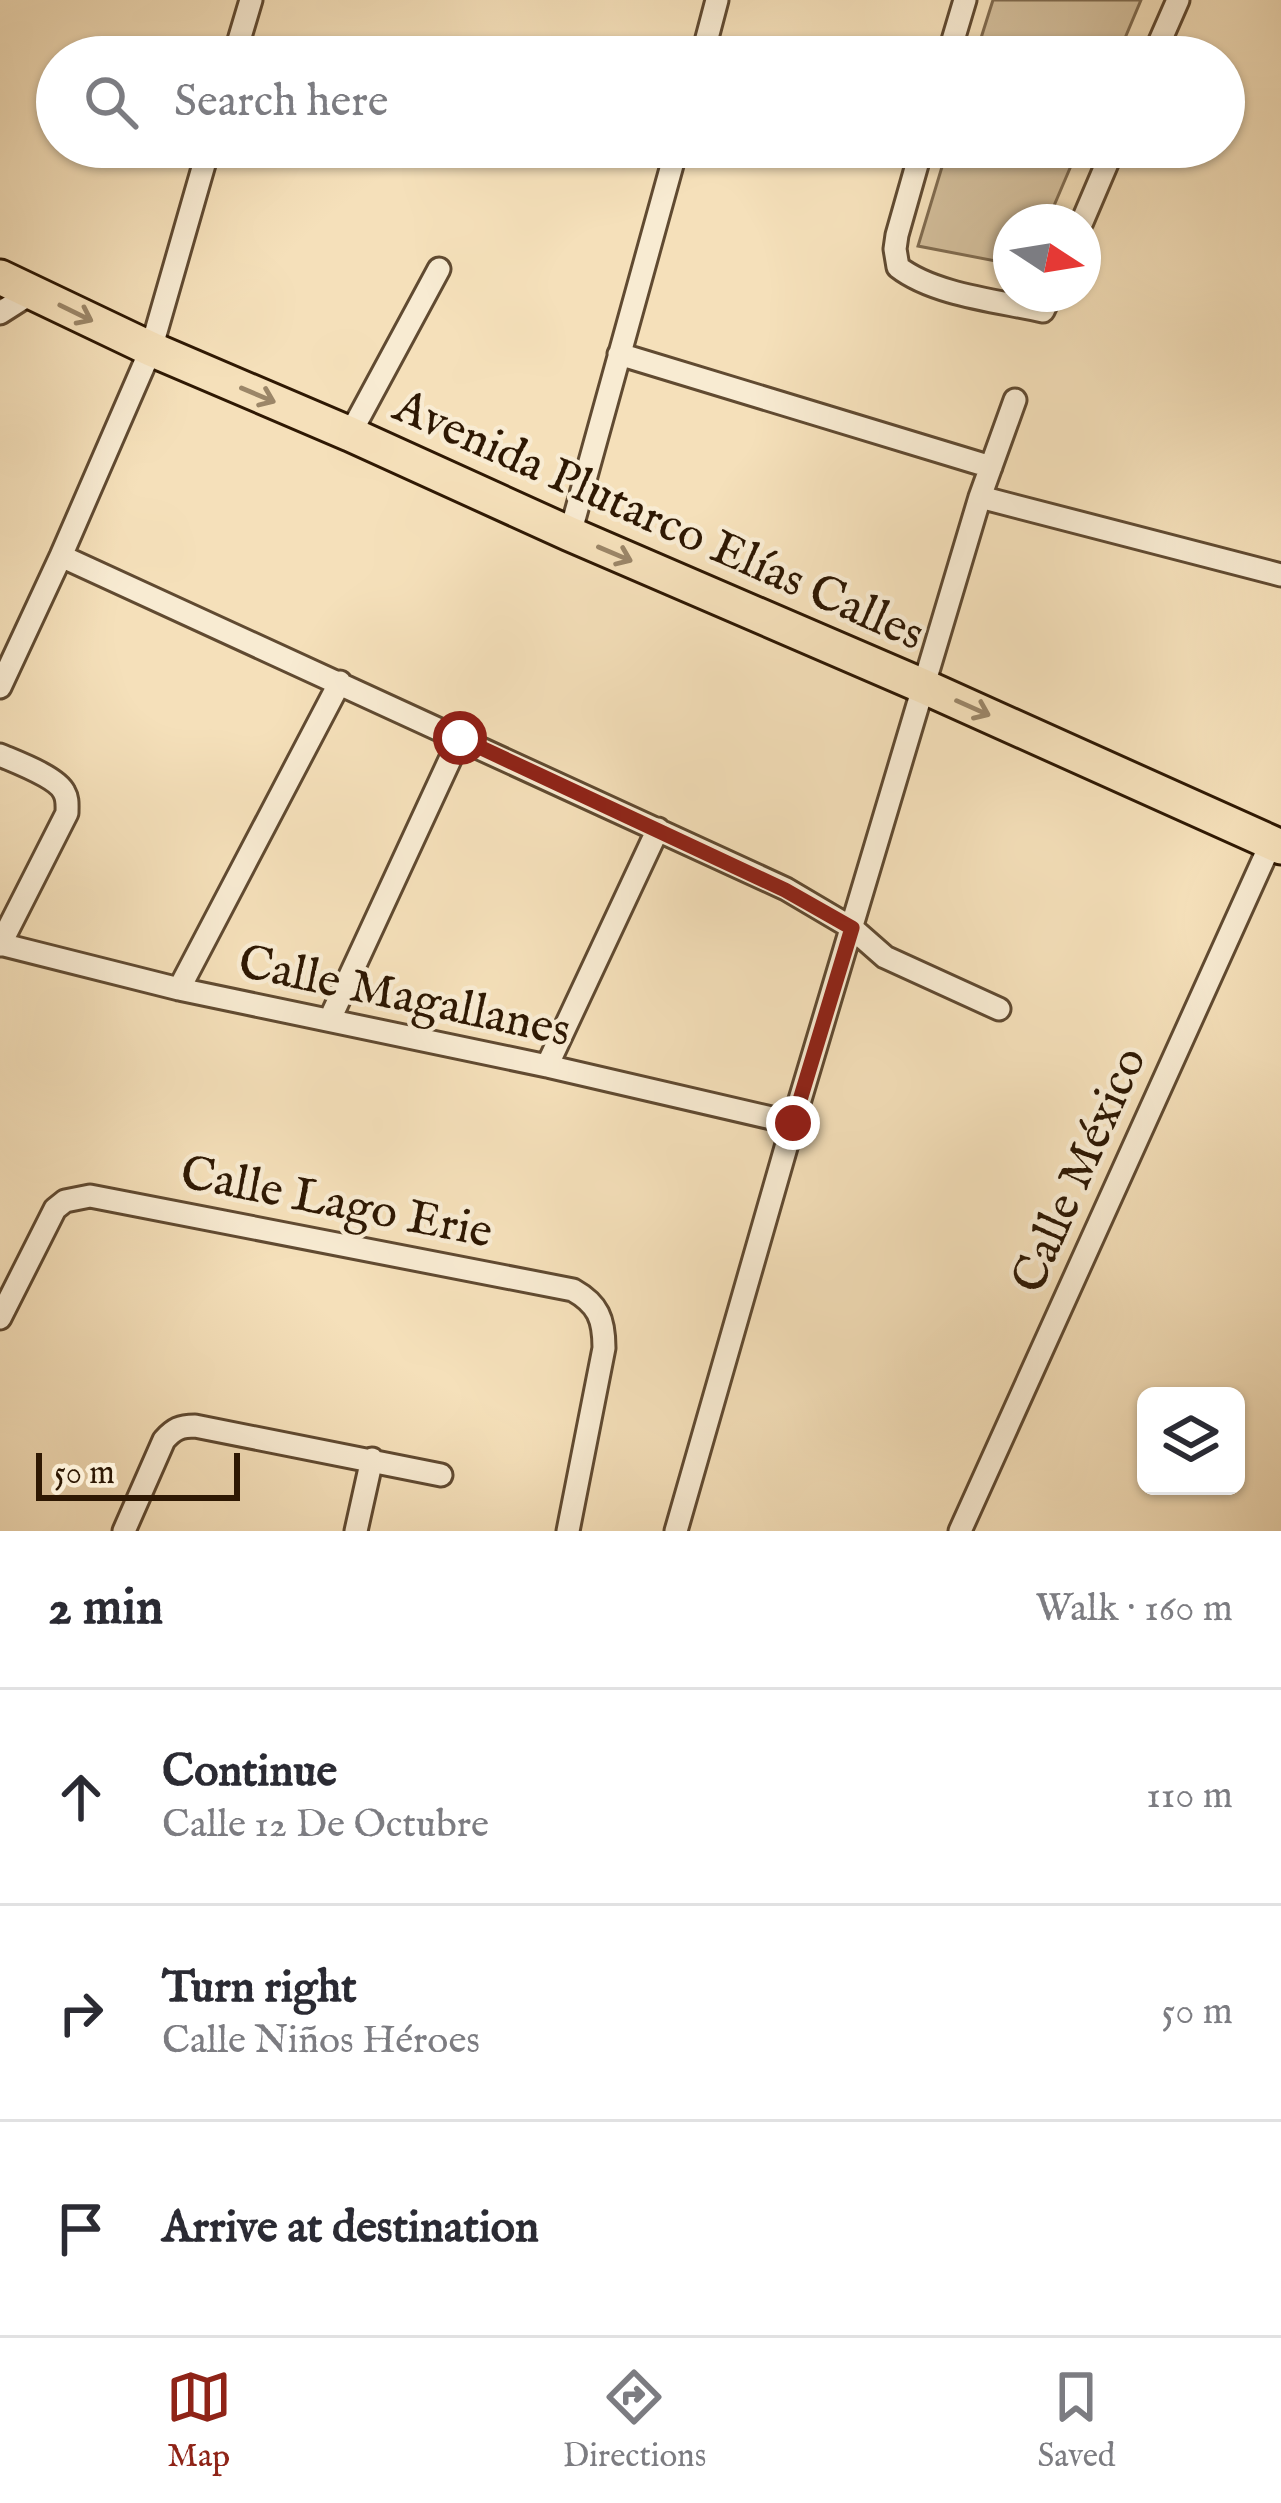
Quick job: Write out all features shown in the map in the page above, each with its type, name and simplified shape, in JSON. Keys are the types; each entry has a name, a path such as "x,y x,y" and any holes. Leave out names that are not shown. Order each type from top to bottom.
{"main road":[{"name":"Avenida Plutarco Elías Calles","path":"0,277 151,349 1276,845"}],"street":[{"path":"241,36 251,0"},
{"path":"708,36 718,0"},
{"path":"954,36 965,0"},
{"path":"1162,36 1178,0"},
{"path":"0,687 151,349 203,168"},
{"path":"570,534 671,168"},
{"path":"916,168 897,235 898,267 930,285 993,294"},
{"path":"1090,204 1105,168"},
{"path":"350,434 439,268"},
{"path":"0,313 33,292"},
{"path":"620,354 991,467"},
{"path":"676,1531 980,496 1015,400"},
{"path":"980,496 1281,575"},
{"path":"61,556 785,890 852,928 885,957 999,1009"},
{"path":"179,989 340,682"},
{"path":"330,1019 460,738"},
{"path":"0,755 57,783 64,791 67,813 0,945"},
{"path":"547,1066 658,829"},
{"name":"Calle México","path":"960,1531 1276,845"},
{"name":"Calle Magallanes","path":"0,945 179,989 793,1123"},
{"name":"Calle Lago Erie","path":"0,1318 55,1209 65,1201 90,1196 574,1290 599,1310 604,1348 568,1531"},
{"path":"124,1531 164,1440 174,1429 195,1426 441,1474"},
{"path":"356,1531 372,1459"}],"shaded area":[{"path":"993,0 1141,0 1126,36 982,36"},
{"path":"942,168 1070,168 1055,204 993,204 993,261 918,246"}],"route":[{"path":"460,738 785,890 852,928 793,1123"}]}
